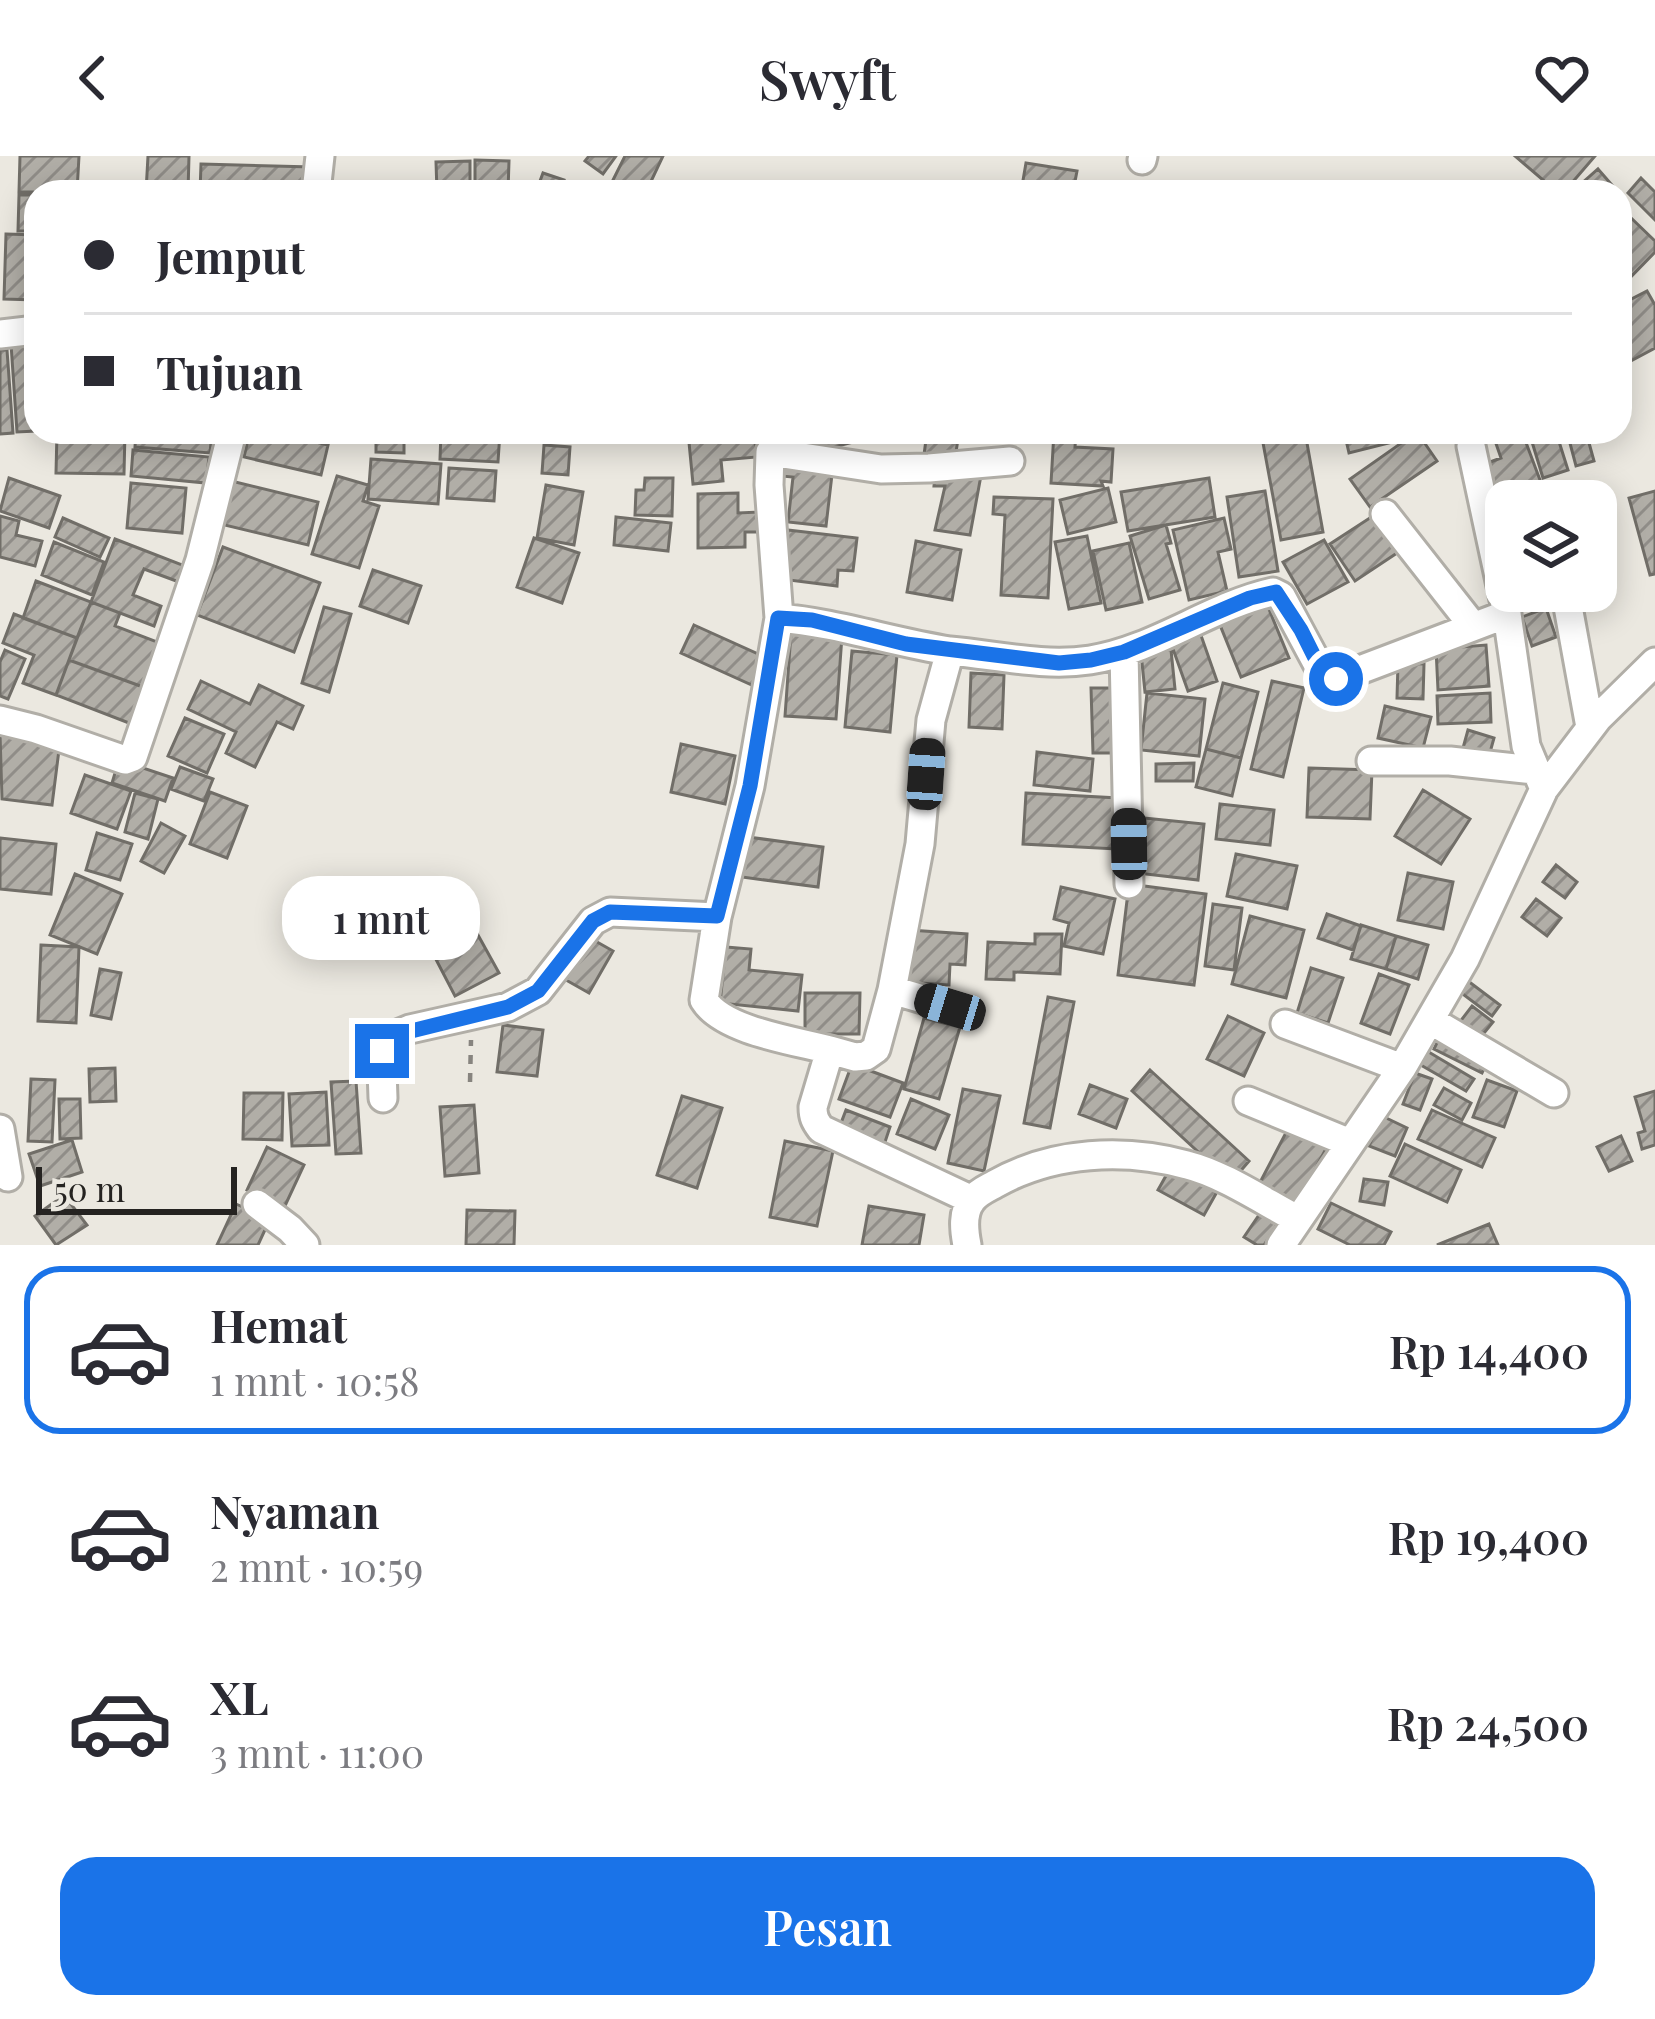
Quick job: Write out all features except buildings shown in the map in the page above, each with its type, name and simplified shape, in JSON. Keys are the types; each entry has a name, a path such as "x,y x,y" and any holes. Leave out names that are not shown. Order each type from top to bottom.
{"street":[{"path":"0,720 125,760 133,758 200,560 229,444"},
{"path":"771,444 778,618 750,786 717,916 704,1000 712,1012 742,1026 855,1057 876,1049 920,844 931,720 950,651"},
{"path":"779,444 881,469 1010,461"},
{"path":"1471,446 1507,614 1526,746 1539,780"},
{"path":"1385,514 1473,626"},
{"path":"778,618 812,620 906,644 1059,663 1124,652 1270,592 1281,596 1325,678 1346,676 1507,614"},
{"path":"1569,612 1590,728"},
{"path":"1124,652 1130,884"},
{"path":"1281,1245 1402,1068 1465,959 1539,780 1655,662"},
{"path":"1371,761 1450,761 1539,780"},
{"path":"383,1098 381,1041 410,1029 508,1007 538,991 593,921 610,912 717,916"},
{"path":"892,990 950,1007"},
{"path":"1430,1020 1554,1094"},
{"path":"1285,1024 1402,1068"},
{"path":"830,1050 813,1107 817,1124 972,1200"},
{"path":"1248,1101 1349,1143"},
{"path":"0,1129 8,1177"},
{"path":"967,1245 966,1213 972,1200 1005,1178 1036,1166 1094,1155 1158,1158 1194,1166 1297,1219"},
{"path":"256,1204 305,1245"}],"path":[{"path":"470,1082 471,1016"}],"route":[{"path":"382,1051 381,1041 391,1036 508,1007 538,991 593,921 610,912 717,916 750,786 778,618 812,620 906,644 1059,663 1124,652 1250,598 1276,592 1325,678 1336,679"}]}
